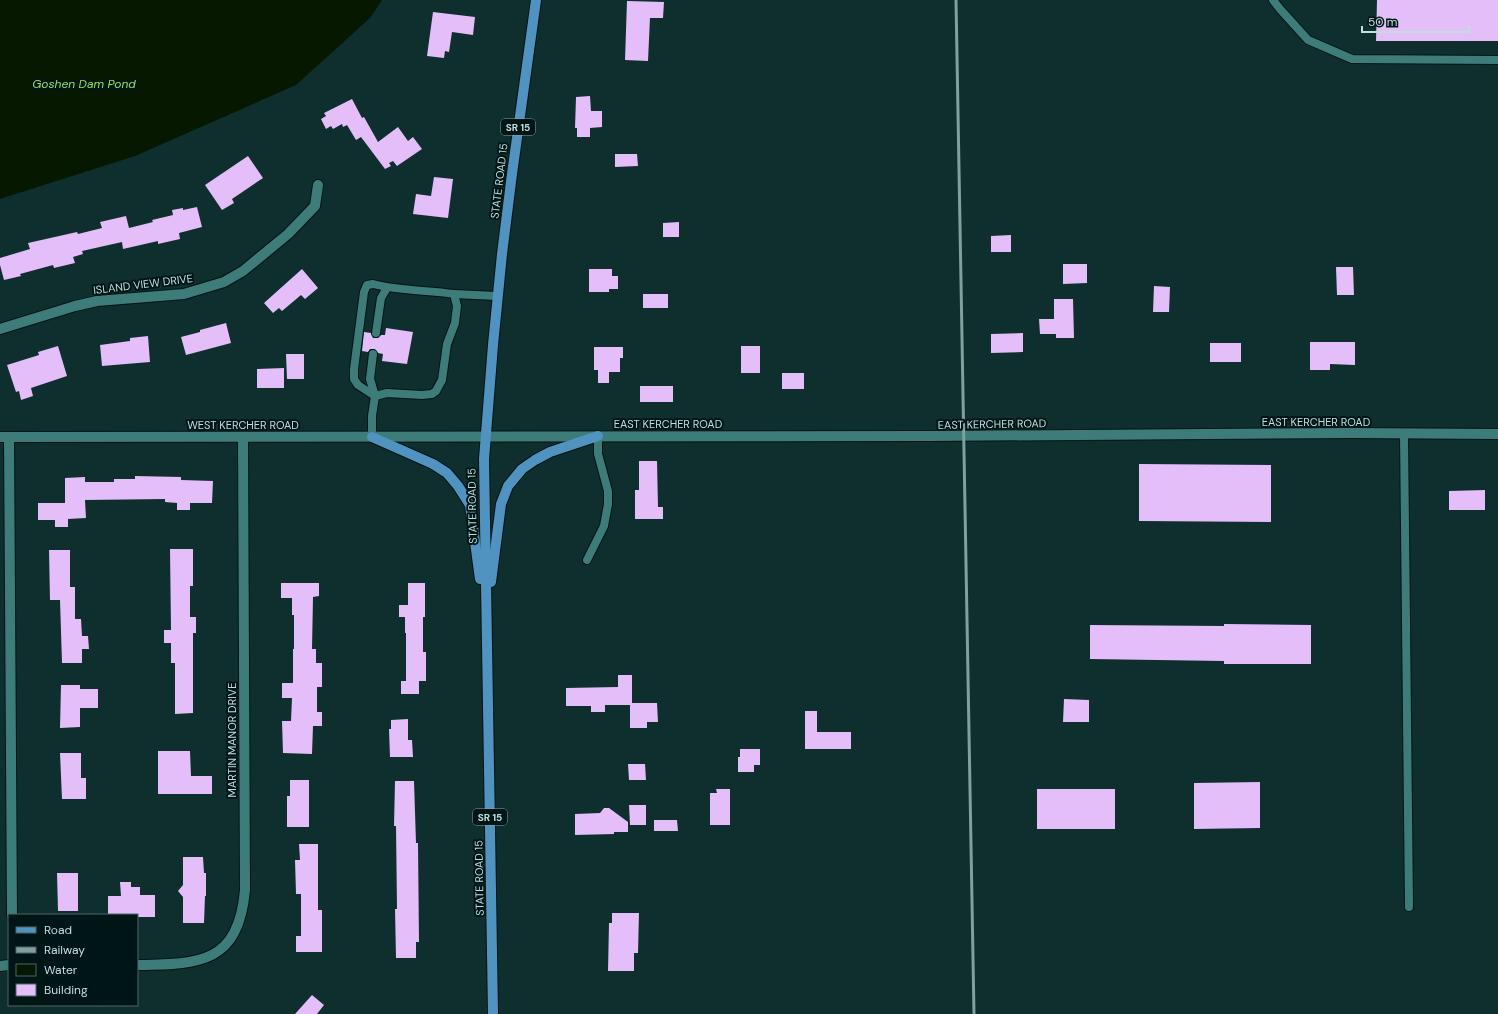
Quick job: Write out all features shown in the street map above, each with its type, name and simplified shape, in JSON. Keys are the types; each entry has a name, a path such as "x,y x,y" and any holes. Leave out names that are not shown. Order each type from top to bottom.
{"main road":[{"name":"STATE ROAD 15","path":"493,1014 484,459 497,296 536,0"},
{"name":"ISLAND VIEW DRIVE","path":"0,328 97,301 184,294 224,282 243,271 288,234 315,206 318,186"},
{"name":"EAST KERCHER ROAD","path":"485,436 1498,434"},
{"name":"MARTIN MANOR DRIVE","path":"138,964 176,964 191,962 204,959 218,952 236,932 244,904 243,436"},
{"name":"WEST KERCHER ROAD","path":"4,437 485,436"},
{"path":"486,620 501,504 508,486 522,469 535,460 550,452 598,436"},
{"path":"4,437 12,914"},
{"path":"372,437 417,456 446,473 458,486 470,505 486,620"}],"lane":[{"path":"1273,0 1308,40 1352,58 1498,60"},
{"path":"454,294 457,306 455,323 446,344 442,380 436,391 432,394 422,395 387,393 375,396 358,384 354,379 354,369 364,292 367,285 373,284 387,288 454,294 497,296"},
{"path":"376,333 381,298 387,288"},
{"path":"372,437 372,416 375,396 370,379 373,354"},
{"path":"1404,434 1409,907"},
{"path":"587,560 604,526 608,504 608,491 598,454 598,436"}],"water":[{"name":"Goshen Dam Pond","path":"0,0 382,0 370,18 296,85 135,156 0,199"}],"building":[{"path":"1377,0 1498,0 1498,41 1376,41"},
{"path":"627,1 664,2 663,18 650,18 648,61 625,60"},
{"path":"433,12 475,17 473,35 452,32 449,52 445,51 444,58 427,56"},
{"path":"590,96 591,111 602,111 602,127 590,128 590,137 577,137 577,128 575,128 576,97"},
{"path":"352,99 362,118 364,117 378,142 398,127 408,141 413,137 422,149 397,166 393,161 389,163 391,166 385,169 361,137 356,140 347,125 343,127 342,124 333,129 331,126 326,129 321,119 326,116 324,113"},
{"path":"615,154 637,154 638,166 615,167"},
{"path":"248,156 263,178 232,199 234,203 222,210 205,185"},
{"path":"434,177 453,179 448,218 413,214 416,194 431,196"},
{"path":"197,207 202,227 179,233 180,239 158,244 158,241 123,249 122,242 82,251 83,254 73,257 75,263 54,268 53,265 4,280 0,265 0,258 30,249 28,243 102,228 100,222 126,216 129,228 173,215 172,210 183,208 183,210"},
{"path":"679,222 679,237 663,237 663,223"},
{"path":"1011,235 1011,252 991,252 991,236"},
{"path":"1063,264 1087,264 1087,283 1063,284"},
{"path":"1336,267 1353,267 1354,295 1337,295"},
{"path":"302,269 318,288 305,299 301,295 282,311 279,308 273,313 264,303"},
{"path":"589,269 612,269 612,276 618,276 618,289 609,289 609,292 589,292"},
{"path":"1154,286 1170,287 1169,312 1153,312"},
{"path":"643,294 668,294 668,308 643,308"},
{"path":"1054,299 1073,299 1074,338 1056,338 1056,334 1040,334 1039,319 1054,319"},
{"path":"226,323 231,343 186,355 181,337"},
{"path":"386,328 413,332 407,364 382,361 383,354 378,353 374,349 370,349 368,352 362,351 364,332 371,333 373,338 378,338 381,335 385,335"},
{"path":"1023,333 1023,352 991,353 991,334"},
{"path":"148,336 150,362 102,366 100,345 130,341 130,338"},
{"path":"1310,342 1355,342 1355,365 1330,364 1330,370 1310,370"},
{"path":"1210,343 1241,343 1241,362 1210,362"},
{"path":"58,346 67,376 31,388 33,396 21,400 19,391 16,392 7,365 39,355 38,352"},
{"path":"741,346 760,346 760,373 741,373"},
{"path":"594,347 623,347 623,358 620,358 620,372 609,372 609,383 598,383 598,370 594,370"},
{"path":"286,354 304,354 304,379 287,379"},
{"path":"284,368 284,388 257,388 257,369"},
{"path":"782,373 804,373 804,389 782,389"},
{"path":"640,386 673,386 673,402 640,402"},
{"path":"639,461 657,461 658,507 663,507 663,519 635,519 635,490 639,490"},
{"path":"1139,464 1271,465 1271,522 1139,521"},
{"path":"135,476 181,477 181,480 213,481 212,503 190,503 190,510 177,510 177,503 165,502 165,499 85,500 86,518 68,519 68,527 55,527 55,520 38,520 38,503 65,503 65,478 85,477 85,482 114,482 114,479 135,479"},
{"path":"1485,490 1485,510 1449,510 1449,491"},
{"path":"170,549 193,549 193,586 190,586 190,617 196,617 196,633 193,633 193,713 175,714 175,663 171,663 171,643 164,643 164,630 171,630"},
{"path":"49,550 70,550 70,587 75,587 75,619 81,619 82,636 88,636 89,649 82,649 82,663 62,663 60,600 50,600"},
{"path":"281,583 319,583 319,596 313,597 312,649 316,649 316,663 322,663 322,687 317,687 317,712 322,712 322,726 313,726 312,754 283,753 282,721 291,721 292,698 282,698 282,683 293,683 294,615 292,615 292,598 281,598"},
{"path":"408,583 425,583 423,652 426,652 426,681 419,681 419,694 401,694 401,681 406,681 406,633 405,617 399,617 399,605 408,605"},
{"path":"1224,624 1311,625 1311,664 1224,664 1224,661 1090,659 1090,625 1224,626"},
{"path":"618,675 632,675 632,703 657,703 658,722 647,722 647,728 630,728 630,705 605,705 605,712 591,712 591,706 566,706 566,688 618,687"},
{"path":"61,685 80,685 80,689 98,689 98,708 80,708 80,727 60,728"},
{"path":"1064,699 1089,700 1089,722 1063,722"},
{"path":"805,711 817,711 817,732 851,732 851,749 805,749"},
{"path":"408,719 408,740 412,740 413,757 390,757 389,729 391,729 391,720"},
{"path":"740,749 760,749 760,765 754,765 754,772 738,772 738,757 740,757"},
{"path":"158,751 190,751 191,776 212,776 212,794 158,794"},
{"path":"60,753 81,753 81,778 86,778 86,799 62,799"},
{"path":"628,764 645,764 646,780 629,780"},
{"path":"290,780 309,780 309,827 287,827 287,796 290,796"},
{"path":"395,781 414,781 416,843 418,843 419,942 416,942 416,958 396,958 395,909 397,909 396,826 394,826"},
{"path":"1260,782 1260,828 1194,829 1194,783"},
{"path":"716,789 730,789 730,825 710,825 710,793 717,793"},
{"path":"1037,789 1115,789 1115,829 1037,829"},
{"path":"629,805 646,805 646,825 630,825"},
{"path":"604,808 609,808 628,822 628,832 614,832 614,834 575,835 575,814 600,813"},
{"path":"654,820 677,820 678,831 654,831"},
{"path":"299,844 318,844 318,910 322,910 322,952 296,952 296,936 301,936 301,894 296,894 295,860 300,860"},
{"path":"183,857 203,857 204,873 206,873 204,923 183,923 183,897 178,891 183,885"},
{"path":"57,873 78,873 78,911 58,911"},
{"path":"120,882 131,882 131,887 140,887 140,895 155,895 155,917 138,917 138,914 108,914 108,896 121,896"},
{"path":"612,913 639,913 638,953 634,953 634,971 608,971 609,923 612,923"},
{"path":"312,995 324,1005 317,1014 295,1014"}],"railway":[{"path":"956,0 974,1014"}]}
